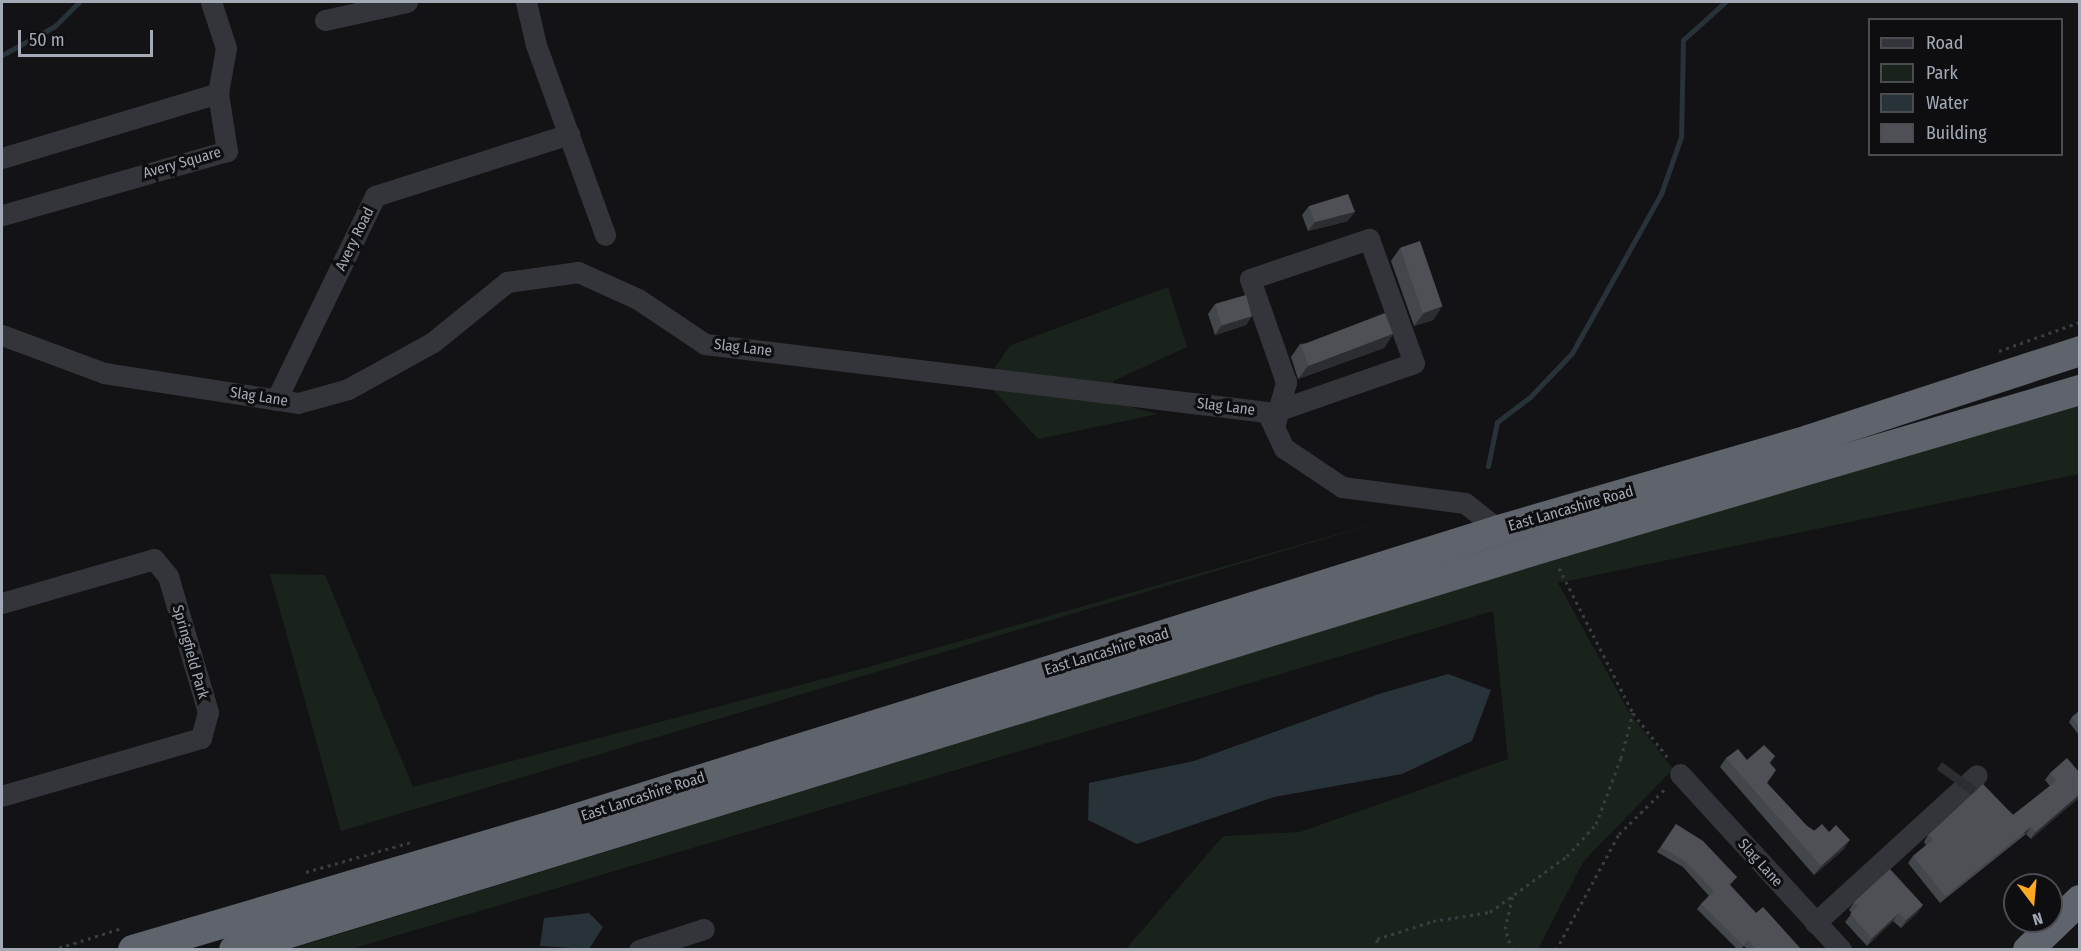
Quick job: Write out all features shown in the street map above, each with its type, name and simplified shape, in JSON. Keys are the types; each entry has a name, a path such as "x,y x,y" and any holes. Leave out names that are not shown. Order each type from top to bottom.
{"highway":[{"name":"East Lancashire Road","path":"133,950 555,825 1510,527 1808,440 2079,351"},
{"name":"East Lancashire Road","path":"234,950 1539,549 2079,390"},
{"path":"1510,527 1539,549"},
{"path":"2028,950 2079,900"}],"street":[{"path":"2,158 218,93 226,48 211,2"},
{"path":"325,20 407,2"},
{"path":"526,2 536,45 605,235"},
{"name":"Avery Square","path":"2,215 227,151 218,93"},
{"name":"Avery Road","path":"276,400 375,196 569,134"},
{"path":"1369,239 1414,363 1277,418 1286,382 1250,279 1369,239"},
{"name":"Slag Lane","path":"2,335 104,373 298,403 348,389 433,342 507,282 578,272 638,299 705,344 1268,412 1277,418 1284,448 1342,487 1465,503 1510,527"},
{"name":"Springfield Park","path":"2,603 154,559 168,576 208,712 201,738 2,796"},
{"name":"Slag Lane","path":"1680,774 1841,950"},
{"path":"1815,923 1977,775"},
{"path":"639,950 704,929"}],"path":[{"path":"1539,549 1633,713 1680,774 1619,834 1556,950"},
{"path":"1377,950 1377,939 1433,921 1490,912 1567,856 1596,824 1622,758 1633,713"},
{"path":"1512,950 1505,929 1514,894"}],"green space":[{"path":"1168,287 1187,347 1113,381 1112,402 1158,414 1038,439 995,392 995,367 1011,345"},
{"path":"2079,404 2079,474 1558,583 1630,714 1673,769 1583,862 1538,949 1126,949 1223,836 1300,832 1508,759 1493,611 351,949 288,950 1545,562"},
{"path":"1391,519 341,831 270,574 325,575 413,787 865,668"}],"water":[{"path":"1448,674 1491,690 1472,741 1402,774 1274,797 1137,844 1088,820 1089,783 1194,761 1379,694"},
{"path":"589,913 603,927 589,949 540,946 544,918"}],"building":[{"path":"1348,194 1355,212 1315,222 1309,206"},
{"path":"1420,241 1442,306 1423,313 1400,248"},
{"path":"1246,295 1252,316 1221,325 1215,304"},
{"path":"1385,313 1393,334 1309,366 1301,345"},
{"path":"2079,711 2079,727 2072,717"},
{"path":"1764,745 1775,756 1769,762 1776,770 1767,783 1814,831 1822,824 1829,832 1836,825 1850,840 1821,866 1726,758 1738,749 1747,760"},
{"path":"2067,758 2079,772 2079,795 2036,832 2031,827 1945,896 1913,856 1933,840 1928,835 1983,784 2013,815 2056,781 2050,773"},
{"path":"1676,824 1703,841 1737,877 1729,884 1756,913 1763,907 1800,948 1798,950 1756,950 1748,940 1743,945 1701,904 1714,891 1686,862 1661,847"},
{"path":"1890,869 1923,905 1906,920 1899,913 1872,938 1850,914 1858,906 1854,902"}],"waterway":[{"path":"2,55 55,26 79,2"},
{"path":"1488,466 1497,422 1530,397 1572,353 1661,194 1681,137 1683,40 1725,2"}]}
